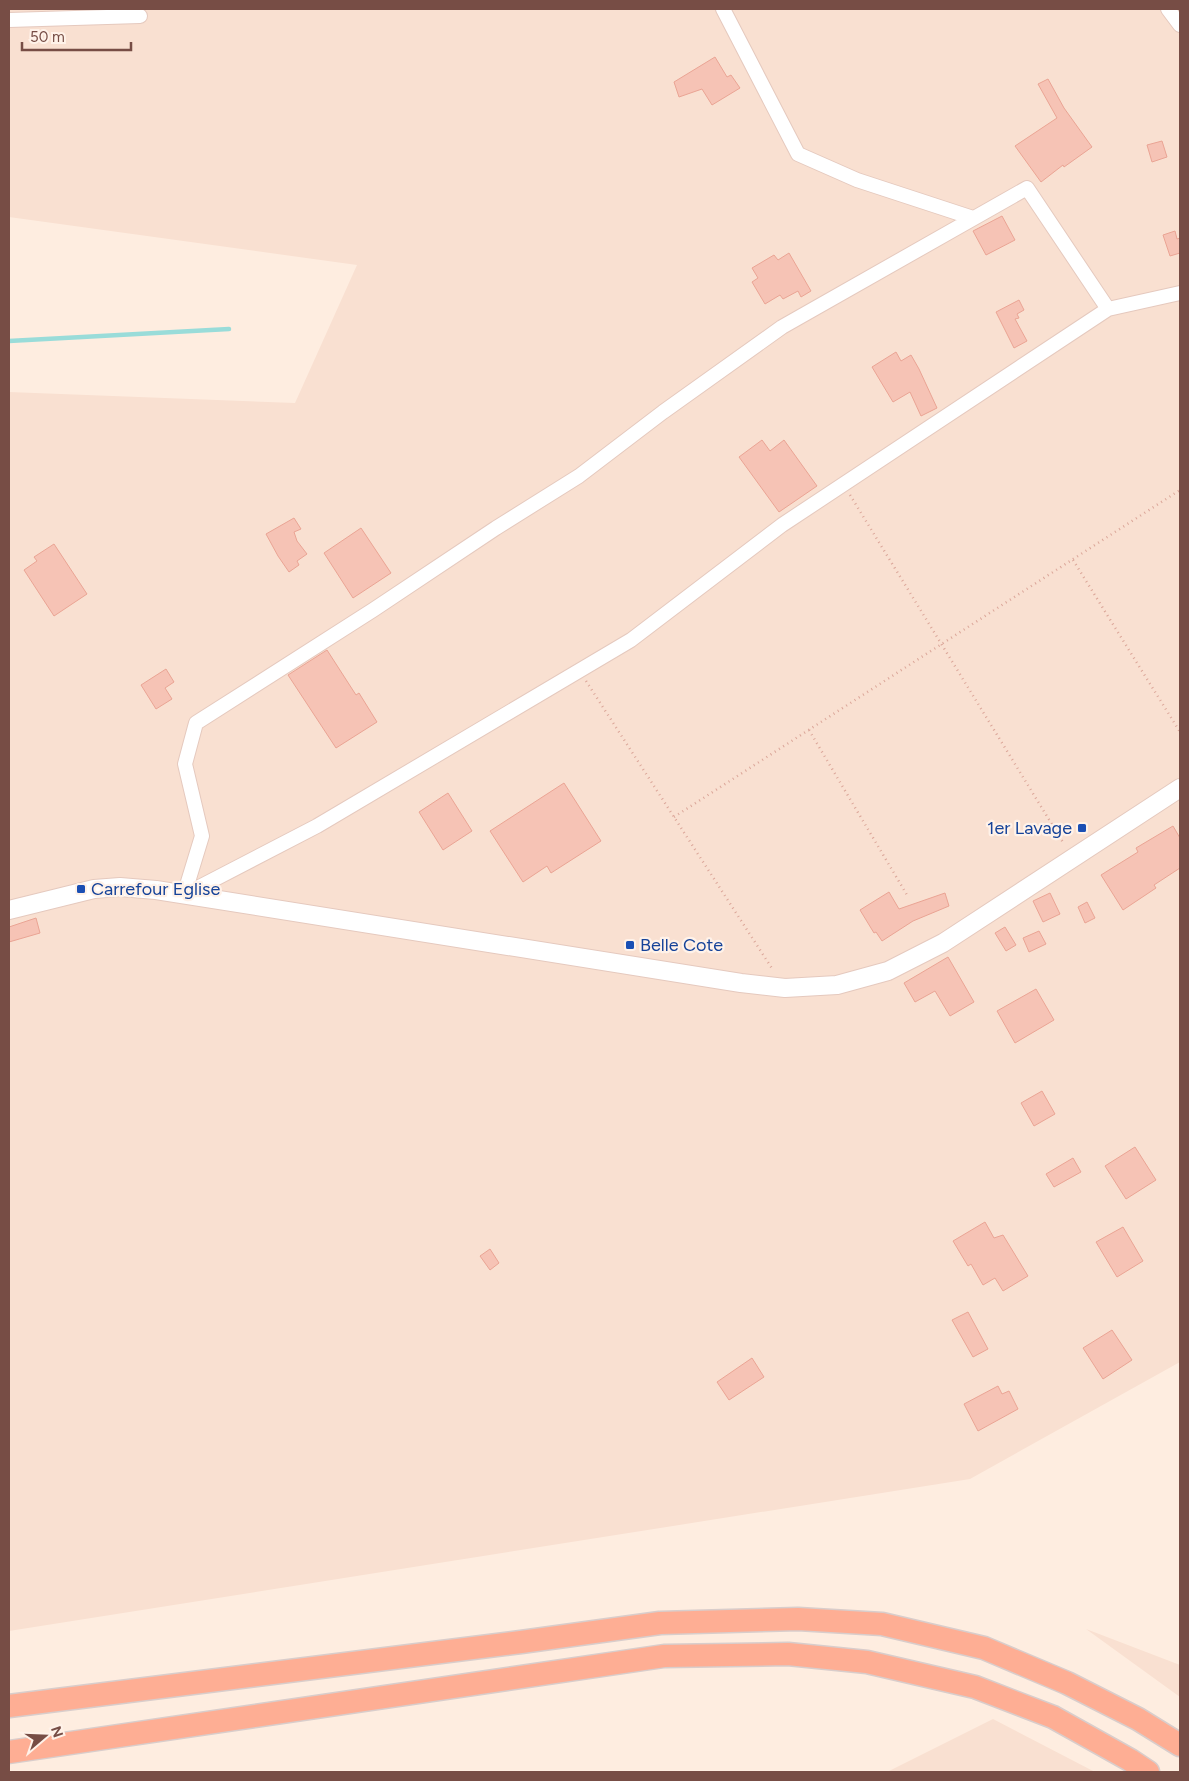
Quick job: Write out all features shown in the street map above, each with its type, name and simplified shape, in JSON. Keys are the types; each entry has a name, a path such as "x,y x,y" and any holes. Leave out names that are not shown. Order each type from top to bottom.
{"highway":[{"path":"9,1706 660,1623 798,1619 882,1624 984,1648 1068,1683 1138,1719 1180,1746"},
{"path":"9,1752 664,1656 788,1654 867,1662 975,1687 1053,1717 1148,1772"}],"street":[{"path":"723,9 798,154 857,180 973,218"},
{"path":"1168,9 1180,26"},
{"path":"9,20 140,16"},
{"path":"184,894 202,836 185,764 196,724 579,476 663,412 782,327 1027,188 1108,309"},
{"path":"184,894 317,826 631,640 782,524 1108,309 1180,292"},
{"path":"9,910 67,894 94,889 120,887 156,890 785,988 837,985 888,971 942,943 1180,788"}],"path":[{"path":"843,484 1073,858"},
{"path":"674,817 1180,490"},
{"path":"1072,560 1180,732"},
{"path":"579,671 785,988"},
{"path":"809,730 907,895"}],"shaded area":[{"path":"9,9 1180,9 1180,1362 970,1479 9,1631 9,392 295,403 357,265 9,217"},
{"path":"1086,1629 1180,1665 1180,1697"},
{"path":"993,1719 1095,1772 887,1772"}],"building":[{"path":"715,57 727,77 731,75 740,88 712,105 702,89 679,97 674,82"},
{"path":"1048,79 1064,108 1092,147 1064,167 1063,165 1041,182 1015,146 1057,118 1038,84"},
{"path":"1162,141 1167,157 1152,162 1147,145"},
{"path":"1002,216 1015,240 986,255 973,231"},
{"path":"1175,231 1177,239 1180,238 1180,253 1170,256 1163,235"},
{"path":"789,253 811,291 801,297 798,291 783,299 780,295 765,304 752,282 758,278 752,268 774,255 778,260"},
{"path":"1019,300 1024,310 1017,314 1019,318 1015,319 1027,341 1014,348 996,312"},
{"path":"896,352 901,361 911,355 937,408 921,416 910,392 893,402 872,367"},
{"path":"762,440 770,451 784,440 817,486 779,512 739,457"},
{"path":"294,518 301,529 294,532 297,541 307,554 297,561 299,565 289,572 266,534"},
{"path":"361,528 391,573 353,598 324,553"},
{"path":"54,544 87,594 54,616 24,570 37,561 34,557"},
{"path":"327,650 356,695 359,693 377,722 336,748 288,675"},
{"path":"166,669 174,682 165,688 172,699 156,709 141,685"},
{"path":"564,783 601,841 551,873 547,866 523,882 490,831"},
{"path":"448,793 472,831 443,850 419,812"},
{"path":"1173,826 1180,838 1180,868 1154,885 1156,888 1123,910 1101,875 1138,852 1136,848"},
{"path":"889,892 899,909 945,893 949,906 913,921 882,941 876,932 874,933 860,910"},
{"path":"1050,893 1060,914 1043,922 1033,901"},
{"path":"1087,902 1095,918 1085,923 1078,907"},
{"path":"36,918 40,933 9,942 9,927"},
{"path":"1005,927 1016,945 1006,951 995,933"},
{"path":"1039,931 1046,944 1029,952 1023,938"},
{"path":"948,957 974,1002 950,1016 935,991 915,1002 904,983"},
{"path":"1036,989 1054,1020 1015,1043 997,1011"},
{"path":"1042,1091 1055,1114 1034,1126 1021,1103"},
{"path":"1135,1147 1156,1180 1126,1199 1105,1166"},
{"path":"1073,1158 1081,1172 1054,1187 1046,1174"},
{"path":"985,1222 994,1238 1003,1235 1028,1276 1003,1291 995,1278 983,1285 971,1264 968,1266 953,1241"},
{"path":"1123,1227 1143,1261 1117,1277 1096,1242"},
{"path":"490,1249 499,1263 490,1270 480,1256"},
{"path":"968,1312 988,1349 973,1357 952,1320"},
{"path":"1112,1330 1132,1360 1103,1379 1083,1348"},
{"path":"752,1358 764,1377 729,1400 717,1382"},
{"path":"998,1386 1002,1394 1009,1391 1018,1409 978,1431 964,1404"}],"waterway":[{"path":"9,341 229,329"}],"place":[{"name":"1er Lavage","path":"1082,828"},
{"name":"Carrefour Eglise","path":"81,889"},
{"name":"Belle Cote","path":"630,945"}]}
